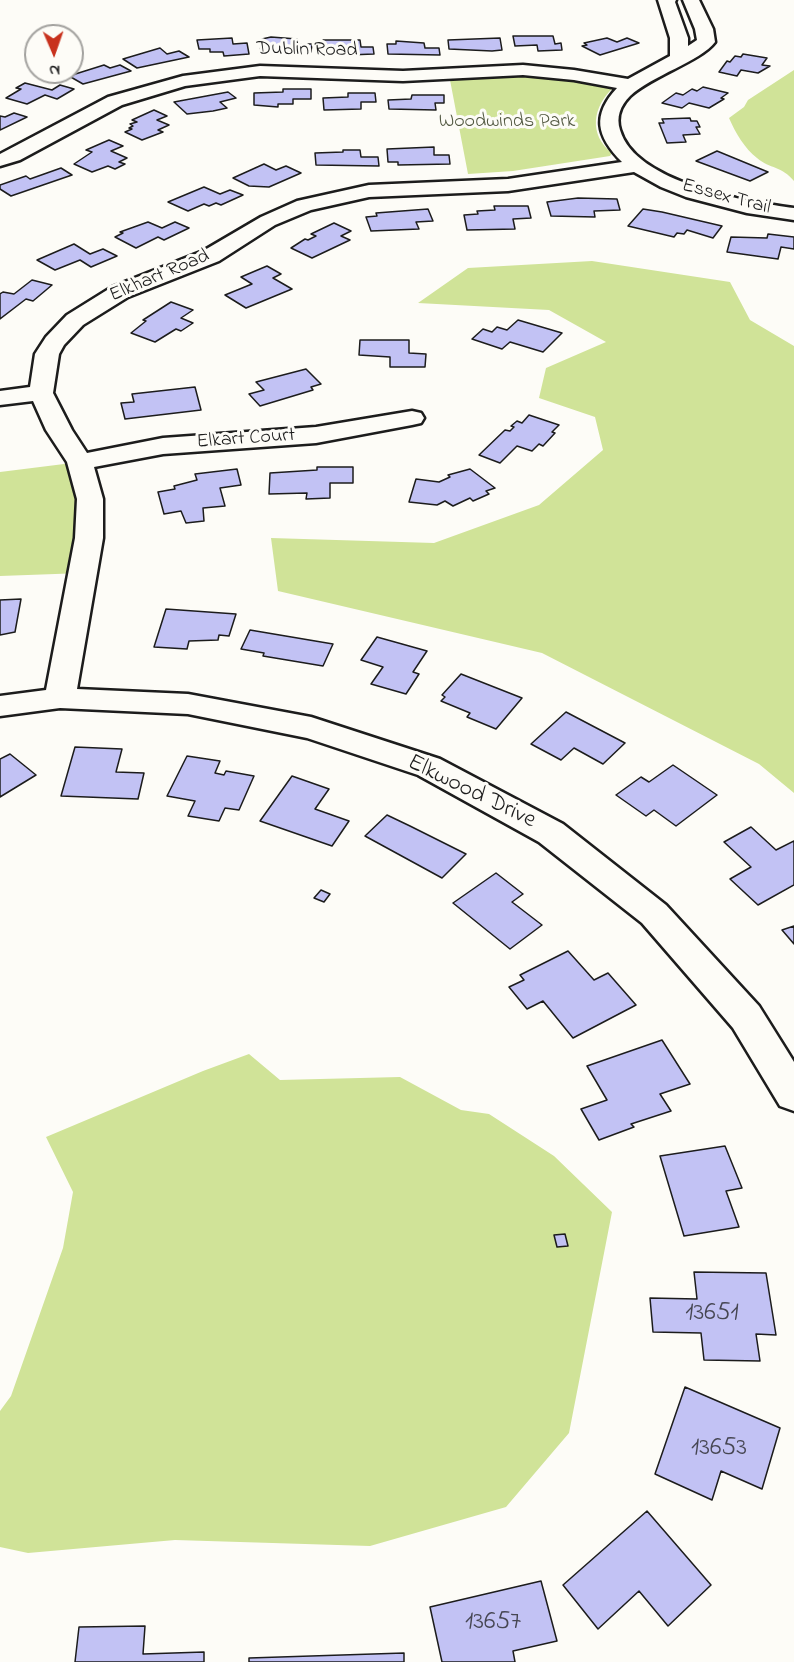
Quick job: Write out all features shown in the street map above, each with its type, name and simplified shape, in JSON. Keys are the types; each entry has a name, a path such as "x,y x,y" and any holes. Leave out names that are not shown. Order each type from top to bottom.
{"street":[{"path":"668,0 666,1 679,38 680,57"},
{"name":"Essex Trail","path":"691,0 704,29 706,42 630,86 613,104 609,126 621,150 638,165 664,181 714,200 754,209 794,214"},
{"name":"Dublin Road","path":"0,160 13,156 114,101 183,81 260,71 403,76 523,70 574,75 630,86"},
{"name":"Elkhart Road","path":"41,393 47,354 64,331 88,310 120,292 211,256 268,222 304,205 369,191 508,185 638,165"},
{"path":"0,399 41,393 59,430 80,462 90,499 89,538 60,698"},
{"name":"Elkart Court","path":"80,462 163,446 316,435 412,418"},
{"name":"Elkwood Drive","path":"0,706 60,698 188,704 310,728 429,767 551,833 654,914 746,1017 794,1095"}],"green space":[{"path":"794,70 794,181 785,173 762,162 748,150 729,118 744,107 748,100"},
{"name":"Woodwinds Park","path":"526,74 613,88 601,103 596,121 599,138 612,153 610,156 513,171 468,174 450,80"},
{"path":"592,261 730,282 750,320 794,346 794,793 759,764 542,653 278,591 271,538 434,543 539,505 603,450 595,417 539,398 546,368 606,342 549,310 418,303 468,268"},
{"path":"80,462 83,573 0,576 0,472"},
{"path":"249,1054 280,1080 400,1077 461,1110 489,1114 554,1156 612,1212 569,1433 506,1507 370,1546 175,1540 28,1553 0,1547 0,1411 11,1396 63,1248 73,1192 46,1137"}],"building":[{"path":"513,36 553,36 555,44 561,43 562,50 538,51 537,45 515,46"},
{"path":"271,37 297,39 297,44 312,44 311,52 260,49 262,39"},
{"path":"232,38 233,44 247,43 249,54 224,56 223,52 199,49 197,40"},
{"path":"500,38 502,50 449,49 448,40"},
{"path":"607,38 617,42 627,38 639,43 600,55 582,46 587,45 584,43"},
{"path":"323,40 360,40 361,47 373,47 374,54 348,55 348,49 323,49"},
{"path":"396,41 424,43 425,48 439,48 440,55 388,54 387,44 396,44"},
{"path":"160,48 167,54 179,51 189,57 137,68 123,59"},
{"path":"743,54 767,58 762,65 770,66 758,73 741,70 737,76 719,72 727,61 730,62 735,56 741,57"},
{"path":"104,65 110,68 120,65 131,71 84,84 84,71"},
{"path":"24,84 52,90 60,85 74,89 57,99 45,95 27,104 6,98 21,89 16,88"},
{"path":"703,87 728,93 721,98 724,99 709,108 689,103 682,108 662,103 676,93 683,95 692,89 697,91"},
{"path":"283,89 311,89 311,99 293,99 293,104 278,104 278,107 254,105 254,93 283,92"},
{"path":"228,92 236,98 220,102 227,108 213,111 187,114 174,102"},
{"path":"348,93 375,93 376,102 361,102 361,109 324,110 323,98 348,97"},
{"path":"412,95 444,95 444,103 435,103 436,110 389,109 388,100 411,99"},
{"path":"154,110 167,116 157,120 169,125 158,130 163,132 142,140 125,132 132,129 129,128 133,126 130,124 137,122 132,120"},
{"path":"14,113 27,117 0,130 0,116 5,117"},
{"path":"690,118 691,121 697,121 700,127 696,127 700,134 683,135 686,142 667,143 659,123 664,123 662,119"},
{"path":"109,140 123,146 111,151 127,158 119,162 125,164 115,169 108,166 92,172 74,164 92,152 86,150"},
{"path":"434,147 434,155 449,155 450,164 398,165 398,162 388,162 387,149"},
{"path":"343,150 360,150 361,157 378,157 379,166 316,165 315,153 343,152"},
{"path":"717,151 768,172 750,181 696,161"},
{"path":"264,164 276,170 286,166 301,173 269,187 249,186 233,178"},
{"path":"61,168 72,175 11,196 0,189 0,185 26,176 30,179"},
{"path":"204,187 220,194 230,190 243,195 221,205 204,204 188,211 168,202"},
{"path":"578,198 617,199 620,210 594,211 595,217 551,216 547,202"},
{"path":"494,206 528,206 531,218 513,219 515,229 467,230 464,215 478,214 477,211 495,210"},
{"path":"428,209 433,221 416,222 419,229 371,231 366,217 377,216 376,213"},
{"path":"643,209 722,226 713,238 687,230 684,234 677,233 674,237 628,226"},
{"path":"148,222 162,228 175,222 189,228 164,240 158,237 136,248 115,237 123,233 120,232"},
{"path":"334,223 351,231 341,236 350,240 312,258 291,248 305,239 316,236 311,234"},
{"path":"768,234 794,237 794,249 781,247 778,259 727,252 731,237 767,238"},
{"path":"74,244 90,254 103,249 117,256 91,267 80,260 55,270 37,260"},
{"path":"267,266 281,274 273,278 292,289 246,308 225,295 252,284 241,277"},
{"path":"32,280 52,285 33,301 26,299 0,319 0,294 3,292 14,294"},
{"path":"171,302 193,310 181,318 193,323 181,331 176,329 155,342 131,333 146,321 143,320"},
{"path":"518,320 562,333 543,352 510,342 502,349 472,339 483,329 492,332 497,327 507,330"},
{"path":"360,340 409,340 409,353 426,354 425,367 390,367 390,357 359,355"},
{"path":"306,369 321,384 311,387 313,390 260,406 249,394 264,390 256,382"},
{"path":"195,387 201,410 125,419 121,403 134,402 132,394"},
{"path":"529,415 559,425 543,446 539,444 532,451 517,446 500,463 479,455 505,430 510,431 514,427 511,426 517,421 522,423"},
{"path":"317,467 353,467 353,483 330,483 330,498 306,499 307,493 269,494 270,473 317,470"},
{"path":"237,469 241,485 220,488 225,506 203,508 204,521 186,523 181,511 164,514 158,492 175,489 174,486 197,480 195,474"},
{"path":"470,469 495,488 486,491 489,494 473,501 470,498 453,506 445,501 437,505 409,502 416,479 439,482 450,477 448,475"},
{"path":"21,599 15,632 0,635 0,600"},
{"path":"166,609 236,614 229,636 219,635 218,640 189,641 187,649 154,647"},
{"path":"250,630 333,644 323,666 263,656 264,653 241,649"},
{"path":"377,637 427,651 413,672 419,674 406,694 371,684 383,667 361,660"},
{"path":"461,674 522,698 496,729 467,717 470,713 441,701 445,697 442,695"},
{"path":"566,712 625,743 603,764 574,748 561,760 531,744"},
{"path":"75,747 122,749 116,772 144,773 138,799 61,796"},
{"path":"10,754 36,775 0,797 0,759"},
{"path":"187,756 220,761 215,773 224,775 226,771 254,776 239,810 225,808 219,821 188,816 195,801 167,796"},
{"path":"673,765 717,795 676,826 654,810 646,816 616,795 641,777 649,782"},
{"path":"292,776 329,789 315,809 349,821 332,846 260,821"},
{"path":"387,815 466,854 442,878 365,836"},
{"path":"751,827 776,850 794,841 794,885 758,905 730,879 751,867 724,842"},
{"path":"496,873 523,894 512,902 542,925 510,949 453,903"},
{"path":"321,890 330,894 324,902 314,898"},
{"path":"794,926 794,944 782,930"},
{"path":"568,951 594,980 608,973 636,1005 573,1038 543,1001 527,1009 509,987 524,980 520,975"},
{"path":"662,1040 690,1084 660,1094 671,1111 631,1124 634,1127 599,1140 581,1109 607,1100 587,1066"},
{"path":"725,1146 742,1188 726,1191 739,1227 684,1236 660,1156"},
{"path":"565,1234 568,1246 557,1247 554,1235"},
{"path":"694,1272 766,1273 776,1335 756,1334 760,1361 704,1360 701,1333 653,1332 650,1298 697,1299"},
{"path":"685,1387 780,1428 762,1489 721,1471 712,1500 655,1474"},
{"path":"647,1511 711,1585 668,1626 639,1591 598,1629 563,1585"},
{"path":"541,1581 557,1641 513,1651 515,1662 442,1662 430,1607"},
{"path":"145,1626 143,1654 204,1652 204,1662 75,1662 79,1627"},
{"path":"404,1653 404,1662 249,1662 249,1658"}]}
